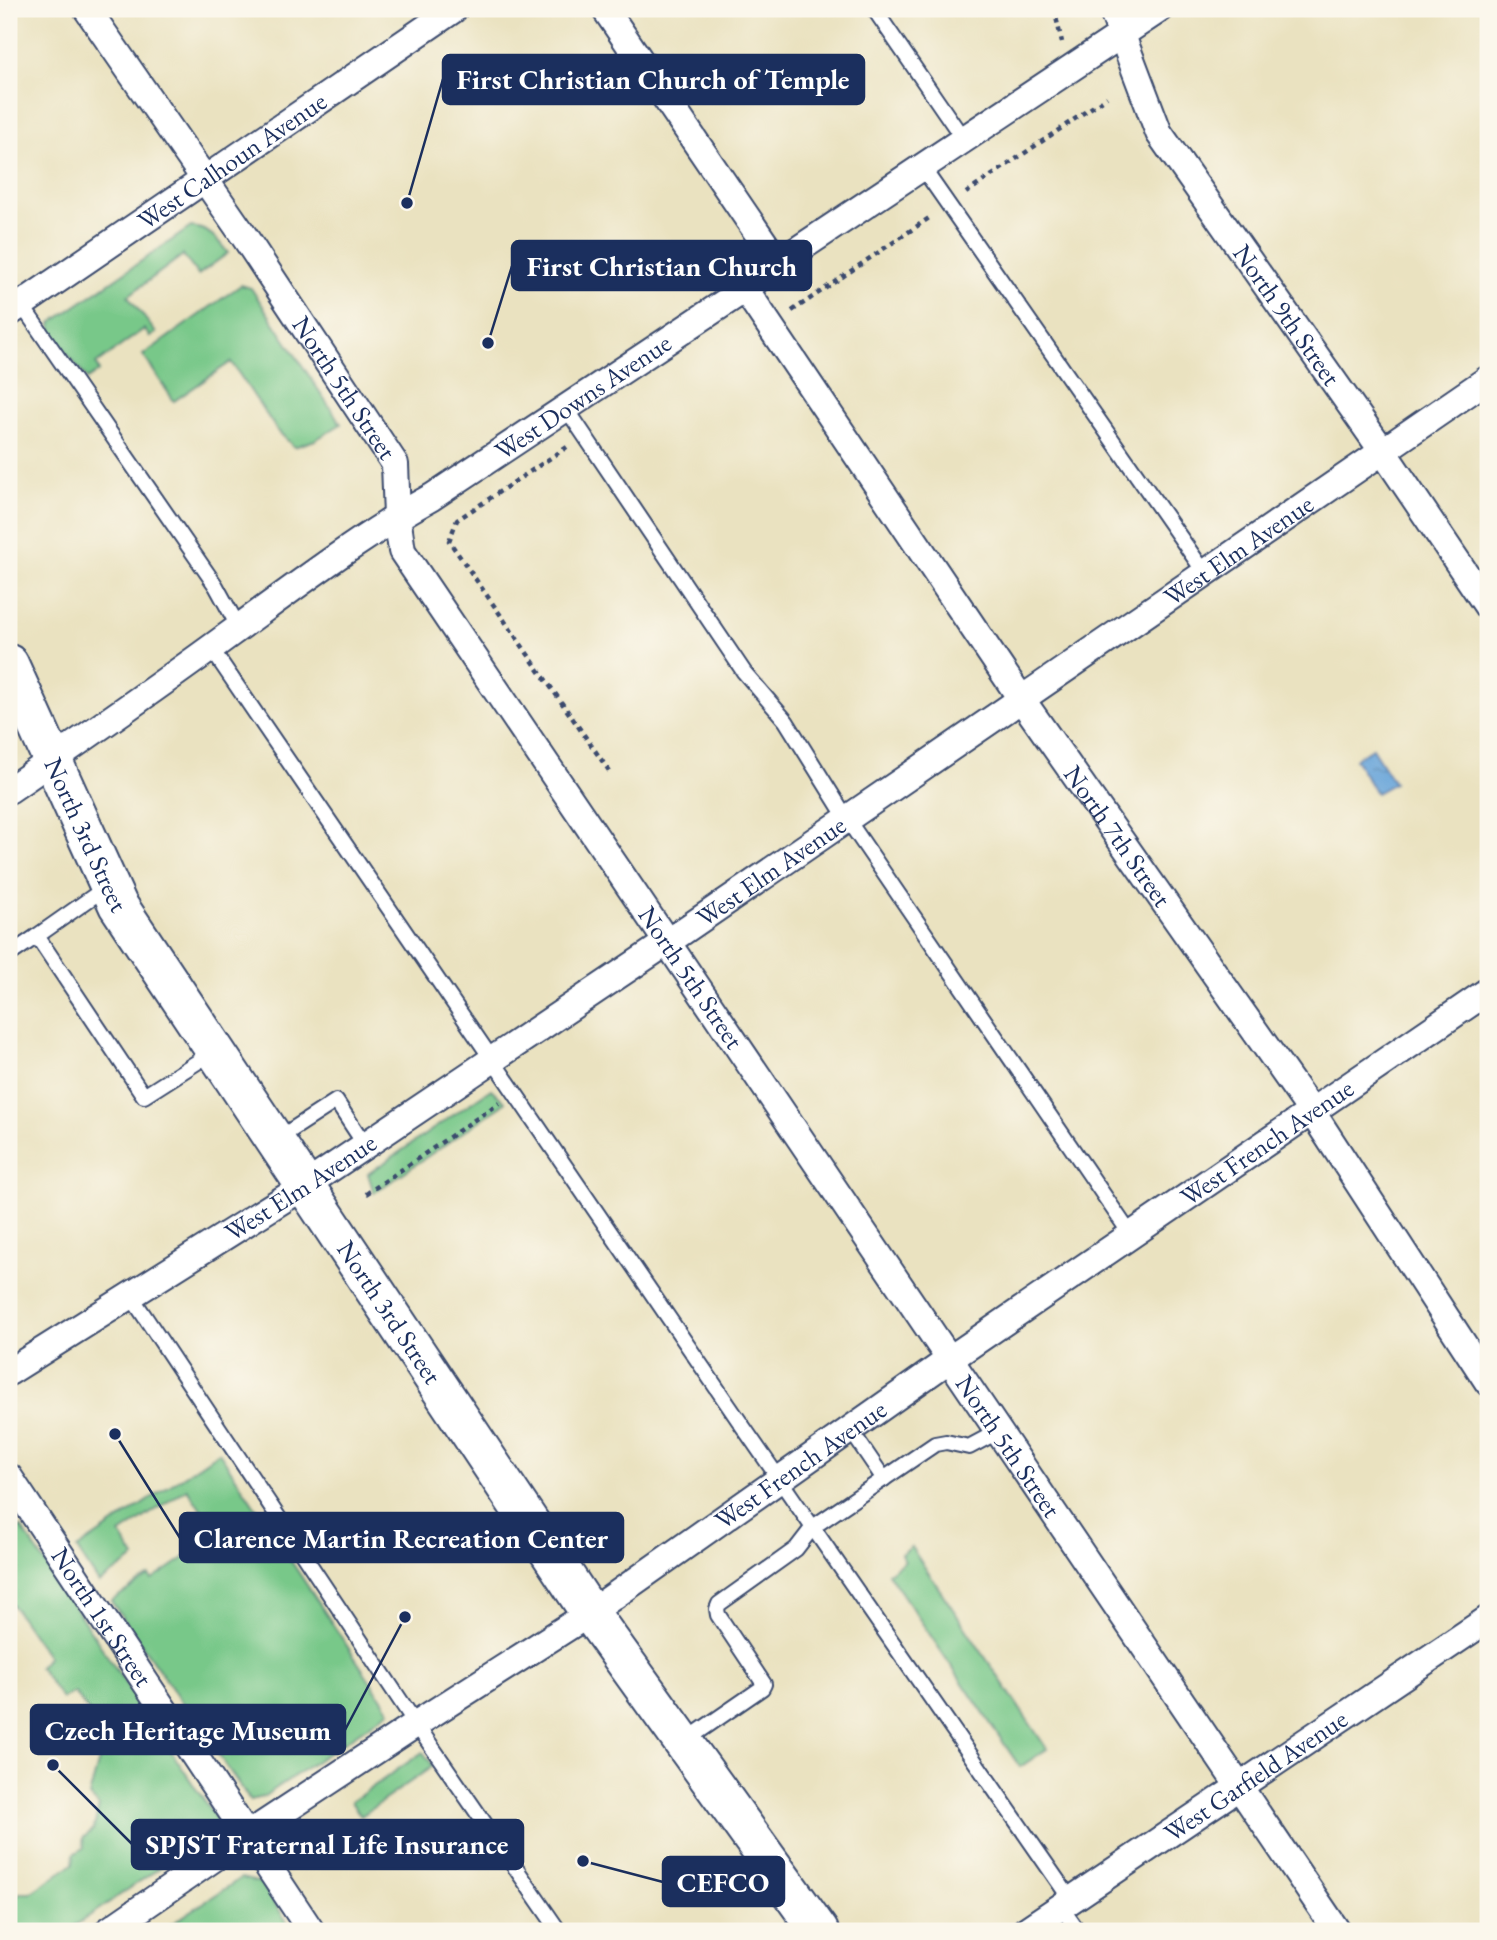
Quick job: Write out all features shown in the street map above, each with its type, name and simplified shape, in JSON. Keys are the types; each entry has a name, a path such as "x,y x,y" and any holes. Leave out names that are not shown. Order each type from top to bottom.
{"main road":[{"name":"North 3rd Street","path":"9,664 118,905 590,1613 819,1931"}],"street":[{"name":"North 5th Street","path":"87,9 205,179 396,464 397,516 402,551 1337,1931"},
{"name":"West Calhoun Avenue","path":"15,308 454,9"},
{"path":"606,9 779,263"},
{"name":"North 9th Street","path":"1112,9 1158,133 1382,450 1488,607"},
{"name":"West Downs Avenue","path":"9,790 397,516 432,497 566,408 1160,9"},
{"name":"North 7th Street","path":"744,289 1022,700 1312,1112 1488,1382"},
{"name":"West Elm Avenue","path":"9,1372 306,1185 666,943 1488,379"},
{"name":"West French Avenue","path":"108,1931 415,1724 590,1613 950,1359 1488,991"},
{"name":"North 1st Street","path":"9,1478 311,1931"},
{"name":"West Garfield Avenue","path":"1025,1931 1488,1619"}],"lane":[{"path":"874,9 964,140"},
{"path":"922,167 1205,573"},
{"path":"15,308 216,586 239,628"},
{"path":"566,408 744,672 786,721 847,819 1131,1235"},
{"path":"211,648 813,1528 1066,1904 1078,1931"},
{"path":"9,955 110,886"},
{"path":"37,936 144,1096 216,1050"},
{"path":"276,1140 336,1101 365,1145"},
{"path":"131,1296 415,1724 559,1931"},
{"path":"850,1429 884,1479"},
{"path":"683,1742 764,1684 718,1615 719,1604 796,1549 813,1528 935,1444 946,1442 969,1447 999,1431"}],"path":[{"path":"1054,9 1062,42"},
{"path":"584,435 457,520 449,541 612,775"},
{"path":"366,1194 499,1102"}],"green space":[{"path":"191,227 208,232 228,253 198,275 183,255 128,296 156,333 150,337 144,329 96,364 99,371 87,379 52,334 51,323"},
{"path":"241,285 251,288 341,424 315,440 294,447 277,430 231,362 174,401 143,355"},
{"path":"491,1089 505,1102 501,1106 374,1193 368,1174"},
{"path":"219,1452 390,1711 263,1797 250,1800 111,1601 149,1576 152,1580 218,1535 187,1489 120,1534 135,1558 99,1583 77,1549"},
{"path":"21,1527 221,1826 67,1931 9,1931 9,1910 18,1893 30,1893 73,1864 74,1854 84,1848 83,1838 94,1829 99,1806 89,1796 106,1735 74,1692 62,1699 39,1667 48,1657 9,1600 9,1536"},
{"path":"911,1547 1047,1749 1020,1767 888,1573 905,1561 901,1554"},
{"path":"423,1752 433,1766 361,1816 351,1802"},
{"path":"241,1878 261,1883 293,1931 235,1931 228,1921 214,1931 161,1931"}],"water":[{"path":"1372,748 1394,783 1376,793 1355,759"}],"place":[{"name":"First Christian Church of Temple","path":"407,203"},
{"name":"First Christian Church","path":"488,343"},
{"name":"Clarence Martin Recreation Center","path":"115,1434"},
{"name":"Czech Heritage Museum","path":"405,1617"},
{"name":"SPJST Fraternal Life Insurance","path":"53,1765"},
{"name":"CEFCO","path":"583,1861"}]}
